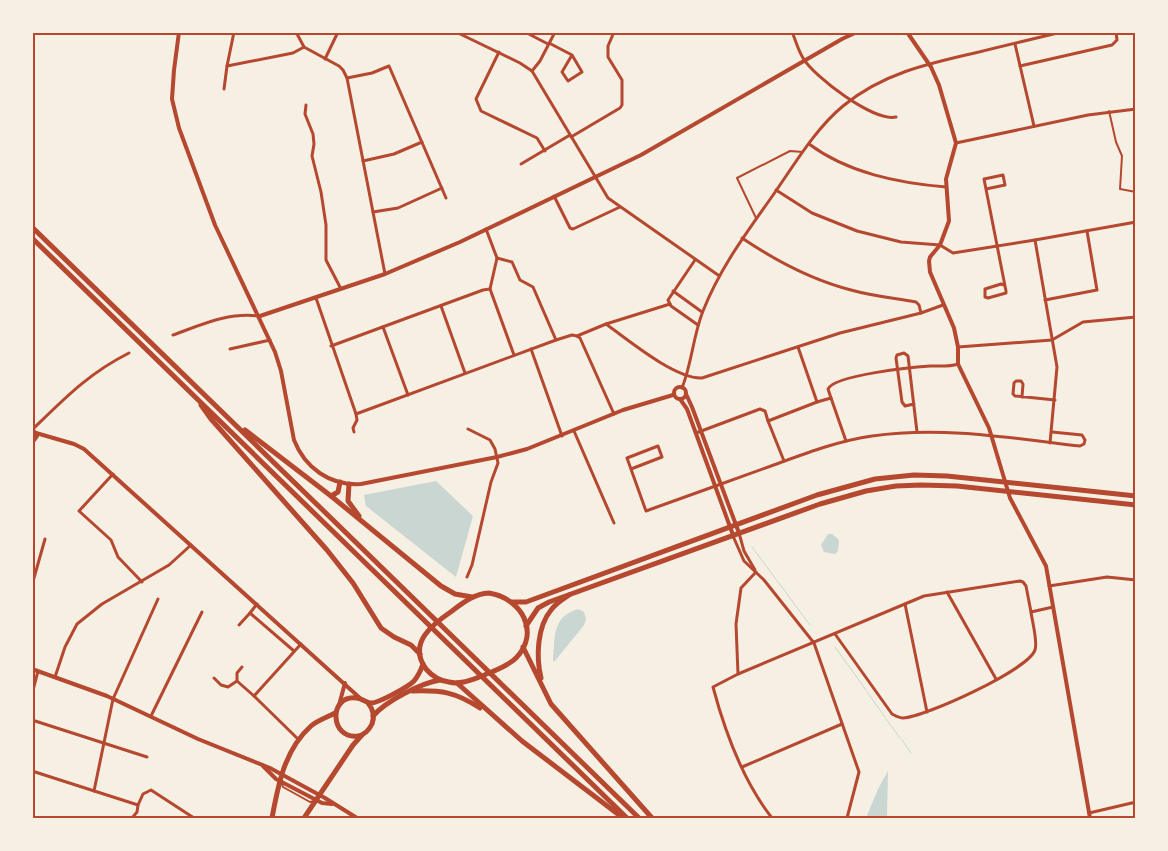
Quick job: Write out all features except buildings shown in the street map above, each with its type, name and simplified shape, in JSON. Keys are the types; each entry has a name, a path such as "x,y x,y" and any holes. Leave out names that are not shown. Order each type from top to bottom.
{"main road":[{"path":"32,227 638,818"},
{"path":"32,238 627,818"},
{"path":"192,393 211,419 328,550 353,583 381,628 411,645 420,654"},
{"path":"238,426 330,496 441,586 455,594 472,597"},
{"path":"512,602 526,602 831,490 885,478 936,476 1136,496"},
{"path":"330,496 338,492 340,482"},
{"path":"349,484 348,501 370,528"},
{"path":"526,626 522,613 512,602 489,593 472,597 429,628 421,642 420,654 423,664 434,676 441,680 457,683 468,681 507,665 514,660 523,647 526,626 534,613 542,605 834,499 876,489 906,485 936,485 1136,506"},
{"path":"544,688 538,665 543,626 552,608 569,595"},
{"path":"523,647 551,704 652,818"},
{"path":"368,703 377,701 412,683 423,664"},
{"path":"374,716 386,705 412,691 441,680"},
{"path":"457,683 522,741 623,818"},
{"path":"412,691 450,692 465,698 493,716"},
{"path":"272,818 281,774 299,740 313,725 335,713 342,701 352,698 362,699 368,703 373,711 372,725 351,748 304,818"},
{"path":"335,713 337,725 344,734 356,736 362,734"}],"street":[{"path":"180,32 174,70 172,100 179,128 215,224 270,340 281,371 294,440 298,450 309,466 319,473 340,482 349,484 375,482 498,457 562,436 614,414 674,395"},
{"path":"224,88 226,66 234,32"},
{"path":"296,32 304,47 339,66 347,78 385,274"},
{"path":"326,59 338,32"},
{"path":"456,32 499,52 532,71 608,198 718,275"},
{"path":"525,32 572,55 582,72 568,81 562,72 572,55"},
{"path":"532,71 540,61 555,32"},
{"path":"521,164 620,108 622,105 622,80 608,57 608,46 614,32"},
{"path":"792,32 805,61 850,101 890,119 896,117"},
{"path":"173,336 220,318 260,316 316,298 385,274 460,242 647,152 857,32"},
{"path":"907,32 928,63 944,100 956,143 946,172 948,221 940,246 928,262 930,272 954,328 958,347 958,364 992,437 1008,492 1018,515 1046,566 1090,816 1136,802"},
{"path":"682,388 687,377 702,312 718,275 809,144 850,101 886,78 928,63 1061,32"},
{"path":"1020,66 1112,45 1117,40 1116,32"},
{"path":"1015,44 1034,126"},
{"path":"226,66 292,53 304,47"},
{"path":"499,52 476,99 481,110 538,138 545,151"},
{"path":"347,78 372,73 389,66 446,198"},
{"path":"306,105 305,114 313,134 312,156 318,178 326,225 326,260 341,289"},
{"path":"956,143 1034,126 1136,109"},
{"path":"363,161 394,154 422,142"},
{"path":"809,144 845,164 878,176 916,184 946,186"},
{"path":"986,189 1005,185 1003,175 984,179 1004,285 1004,294 985,297 985,289 1001,284 1004,285"},
{"path":"373,212 398,208 442,188"},
{"path":"776,190 812,213 858,231 901,242 940,246 950,252 957,253 1136,222"},
{"path":"554,196 570,228 573,230 620,207"},
{"path":"486,228 497,258 490,289 514,356"},
{"path":"1045,300 1097,290 1087,231"},
{"path":"742,238 776,260 805,274 852,290 916,302 919,305 920,313"},
{"path":"1035,240 1057,367 1050,443"},
{"path":"497,258 512,262 520,280 532,287 556,340"},
{"path":"661,307 695,260"},
{"path":"331,346 490,289"},
{"path":"673,291 702,312"},
{"path":"669,297 670,304 698,325"},
{"path":"316,298 356,414 357,420 352,428 354,432"},
{"path":"356,414 556,340 572,335 577,336 606,324 670,304"},
{"path":"606,324 674,371 687,377 702,378 840,333 920,313 943,305"},
{"path":"441,306 465,374"},
{"path":"958,347 1052,340 1083,322 1136,317"},
{"path":"383,327 408,395"},
{"path":"577,336 580,338 614,414"},
{"path":"230,350 270,340"},
{"path":"798,347 817,402"},
{"path":"531,349 562,436"},
{"path":"130,352 83,381 33,429 36,433 84,449 362,699"},
{"path":"914,404 905,406 902,404 896,355 904,353 908,356 910,368 914,404 917,432"},
{"path":"846,441 828,389 833,383 898,369 958,364"},
{"path":"1022,397 1023,384 1018,380 1014,383 1013,394 1015,396 1022,397 1055,400"},
{"path":"674,395 676,388 682,388"},
{"path":"682,388 685,390 692,407 718,485 744,551 756,572 814,643 858,772 847,818"},
{"path":"680,400 686,394"},
{"path":"674,395 687,409 699,432"},
{"path":"768,421 831,398"},
{"path":"699,432 760,409 765,411 784,462"},
{"path":"467,577 472,565 491,482 498,468 498,457 490,440 468,429"},
{"path":"574,431 614,523"},
{"path":"631,468 662,457 658,446 627,458 646,511 846,441 872,436 917,432 1080,446 1084,444 1085,440 1082,435 1052,432"},
{"path":"36,433 34,442 52,437"},
{"path":"113,474 79,511 111,540 118,557 142,582"},
{"path":"736,534 741,556 749,567 756,572"},
{"path":"32,586 45,539"},
{"path":"55,677 65,647 77,624 102,604 169,565 191,545"},
{"path":"738,674 736,624 741,588 756,572"},
{"path":"1050,586 1107,577 1136,580"},
{"path":"772,818 765,810 742,767 725,729 713,687 738,674 924,596 1022,581 1026,586 1036,646 1035,652 1025,662 962,698 927,712 898,718 892,714 835,634"},
{"path":"947,592 996,679"},
{"path":"94,791 113,699 158,599"},
{"path":"239,625 258,604"},
{"path":"905,604 927,712"},
{"path":"1031,612 1053,607"},
{"path":"151,716 202,612"},
{"path":"250,613 294,651"},
{"path":"254,696 300,644"},
{"path":"214,678 226,687 232,686 237,681 237,673 242,668"},
{"path":"32,669 113,699 198,739 261,765 281,774 319,798"},
{"path":"32,694 38,671"},
{"path":"237,681 299,740"},
{"path":"339,705 345,683"},
{"path":"32,720 147,757"},
{"path":"742,767 842,724"},
{"path":"261,765 279,780 336,806 357,818"},
{"path":"32,771 138,805"},
{"path":"132,818 137,812 143,794 151,790 194,818"}],"lane":[{"path":"1109,112 1116,142 1122,156 1120,189 1136,192"},
{"path":"756,218 737,178 790,151 803,152"}],"shaded area":[{"path":"436,481 473,516 456,577 366,506 364,495"},
{"path":"828,534 832,534 839,540 838,551 835,554 824,552 821,545"},
{"path":"578,609 584,612 586,619 584,625 554,662 556,629 563,617"},
{"path":"888,771 887,818 866,818 878,789"}],"waterway":[{"path":"752,547 810,625"},
{"path":"835,647 866,690"},
{"path":"867,692 885,717"},
{"path":"886,719 900,738"},
{"path":"902,740 911,753"}]}
